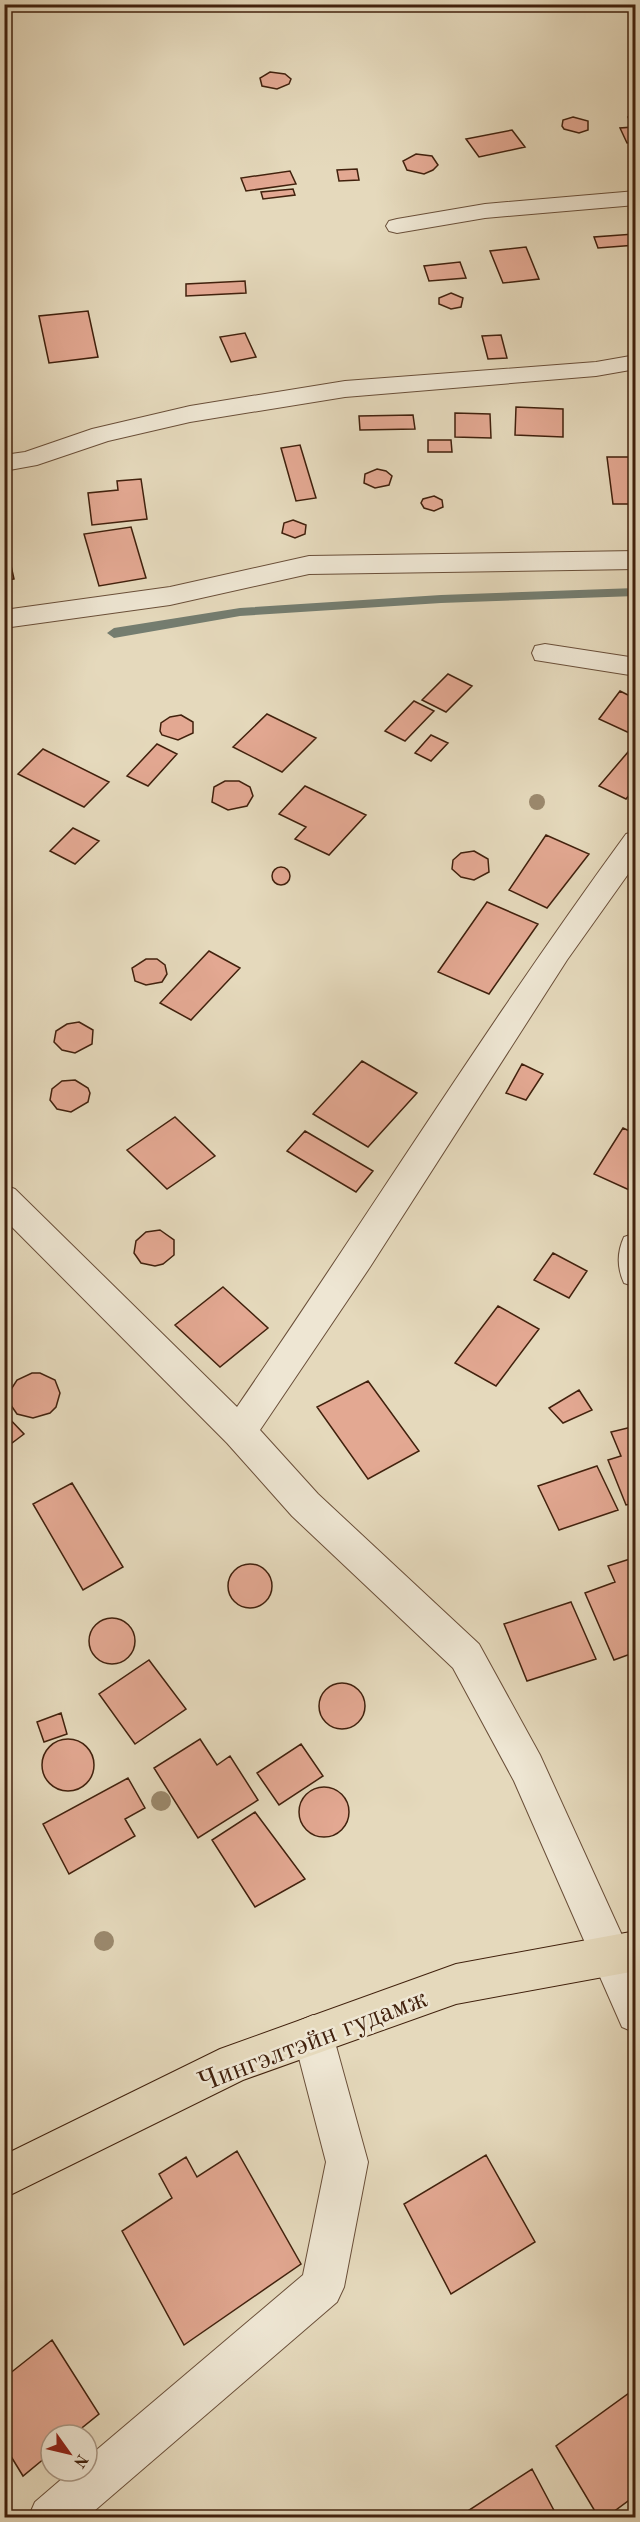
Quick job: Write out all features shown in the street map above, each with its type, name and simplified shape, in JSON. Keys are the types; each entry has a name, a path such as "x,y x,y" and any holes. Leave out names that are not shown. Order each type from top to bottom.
{"main road":[{"name":"Чингэлтэйн гудамж","path":"4,2177 234,2063 456,1984 623,1953"}],"street":[{"path":"397,226 485,211 636,198"},
{"path":"4,463 28,459 101,435 190,414 345,389 596,369 636,362"},
{"path":"4,619 170,596 309,566 636,560"},
{"path":"545,653 636,667"},
{"path":"238,1432 358,1257 556,952 636,841"},
{"path":"4,1197 238,1432 305,1505 466,1656 623,1953 636,2013"},
{"path":"636,1247 636,1273"},
{"path":"51,2517 322,2287 347,2162 313,2035"}],"building":[{"path":"270,72 285,74 291,79 289,84 277,89 262,86 260,78"},
{"path":"636,116 636,142 627,143 620,128 633,127 628,117"},
{"path":"573,117 588,121 588,130 579,133 564,129 563,120"},
{"path":"512,130 525,147 479,157 466,139"},
{"path":"416,154 432,156 438,165 424,174 407,170 403,161"},
{"path":"357,169 359,180 339,181 337,170"},
{"path":"290,171 296,184 246,191 241,178"},
{"path":"293,189 295,195 263,199 261,192"},
{"path":"634,234 636,245 598,248 594,237"},
{"path":"526,247 539,279 503,283 490,251"},
{"path":"460,262 466,278 429,281 424,266"},
{"path":"245,281 246,293 186,296 186,284"},
{"path":"451,293 463,298 461,307 451,309 439,304 439,298"},
{"path":"88,311 98,357 49,363 39,316"},
{"path":"245,333 256,357 231,362 220,337"},
{"path":"501,335 507,358 488,359 482,336"},
{"path":"516,407 563,409 563,437 515,435"},
{"path":"455,413 490,414 491,438 455,437"},
{"path":"413,415 415,429 360,430 359,416"},
{"path":"428,440 451,440 452,452 428,452"},
{"path":"300,445 316,498 296,501 281,448"},
{"path":"607,457 636,457 636,504 613,504"},
{"path":"377,469 386,471 392,476 389,485 375,488 364,483 365,474"},
{"path":"141,479 147,519 92,525 88,493 118,490 117,481"},
{"path":"434,496 442,500 443,507 434,511 424,508 421,503 423,499"},
{"path":"293,520 306,525 305,534 295,538 282,533 284,523"},
{"path":"131,527 146,578 99,586 84,534"},
{"path":"4,548 7,548 14,579 4,581"},
{"path":"448,674 472,686 446,712 422,700"},
{"path":"620,691 636,699 636,736 599,719"},
{"path":"414,701 434,711 405,741 385,731"},
{"path":"267,714 316,738 282,772 233,747"},
{"path":"181,715 193,722 193,733 178,740 162,735 161,723 170,717"},
{"path":"431,735 448,743 431,761 415,753"},
{"path":"157,744 177,754 148,786 127,776"},
{"path":"634,745 636,787 626,799 599,786"},
{"path":"43,749 109,782 84,807 18,774"},
{"path":"225,781 239,781 250,787 253,796 247,806 228,810 212,802 214,787"},
{"path":"305,786 366,815 329,855 295,839 306,827 279,814"},
{"path":"73,828 99,841 75,864 50,851"},
{"path":"546,835 589,854 547,908 509,890"},
{"path":"474,851 488,859 489,872 474,880 461,877 452,869 453,860 461,853"},
{"path":"281,867 287,870 290,876 287,882 281,885 275,882 272,876 275,870"},
{"path":"487,902 538,924 489,994 438,972"},
{"path":"209,951 240,968 191,1020 160,1003"},
{"path":"146,959 157,959 165,965 167,974 162,982 146,985 135,981 132,968"},
{"path":"79,1022 93,1030 92,1044 75,1053 62,1050 54,1042 56,1031 67,1024"},
{"path":"362,1061 417,1093 368,1147 313,1114"},
{"path":"522,1064 543,1074 526,1100 506,1093"},
{"path":"75,1080 88,1088 90,1093 88,1102 71,1112 57,1109 50,1100 52,1089 62,1081"},
{"path":"175,1117 215,1156 167,1189 127,1150"},
{"path":"623,1128 636,1134 636,1193 594,1174"},
{"path":"305,1131 373,1171 356,1192 287,1151"},
{"path":"160,1230 174,1240 174,1255 163,1264 155,1266 141,1263 134,1253 136,1241 146,1232"},
{"path":"553,1253 587,1271 569,1298 534,1280"},
{"path":"223,1287 268,1328 220,1367 175,1325"},
{"path":"498,1306 539,1329 496,1386 455,1363"},
{"path":"32,1373 40,1373 55,1380 60,1393 56,1407 50,1413 33,1418 17,1414 8,1401 8,1394 17,1380"},
{"path":"368,1381 419,1451 368,1479 317,1407"},
{"path":"579,1390 592,1410 563,1423 549,1408"},
{"path":"4,1413 24,1434 4,1449"},
{"path":"636,1426 636,1503 626,1505 608,1460 621,1456 611,1432"},
{"path":"597,1466 618,1510 559,1530 538,1486"},
{"path":"72,1483 123,1567 83,1590 33,1504"},
{"path":"636,1557 636,1652 614,1660 585,1593 615,1582 608,1566"},
{"path":"250,1564 259,1565 266,1570 271,1577 271,1595 266,1602 259,1607 250,1608 241,1607 234,1602 229,1595 228,1586 229,1577 234,1570 241,1565"},
{"path":"571,1602 596,1659 527,1681 504,1624"},
{"path":"112,1618 128,1625 135,1641 128,1657 112,1664 96,1657 89,1641 96,1625"},
{"path":"149,1660 186,1709 135,1744 99,1694"},
{"path":"342,1683 351,1684 359,1689 364,1697 364,1715 359,1723 351,1728 342,1729 333,1728 325,1723 320,1715 319,1706 320,1697 325,1689 333,1684"},
{"path":"61,1713 67,1734 44,1742 37,1722"},
{"path":"68,1739 78,1741 86,1747 92,1755 94,1765 92,1775 86,1783 78,1789 68,1791 58,1789 50,1783 44,1775 42,1765 44,1755 50,1747 58,1741"},
{"path":"200,1739 217,1765 230,1756 258,1800 198,1838 154,1768"},
{"path":"301,1744 323,1776 279,1805 257,1773"},
{"path":"128,1778 145,1808 125,1819 135,1836 69,1874 43,1824"},
{"path":"324,1787 333,1789 344,1798 349,1812 347,1821 338,1832 324,1837 315,1835 304,1826 299,1812 301,1803 310,1792"},
{"path":"255,1812 305,1879 255,1907 212,1840"},
{"path":"237,2151 301,2264 184,2345 122,2231 172,2198 159,2174 186,2157 197,2177"},
{"path":"486,2155 535,2242 451,2294 404,2204"},
{"path":"52,2340 99,2414 88,2423 39,2423 39,2463 23,2476 4,2445 4,2378"},
{"path":"636,2388 636,2495 605,2518 599,2518 556,2446"},
{"path":"532,2469 558,2518 457,2518"},
{"path":"366,2511 376,2511 389,2518 355,2518"}],"waterway":[{"path":"114,633 240,612 441,599 636,592"}]}
